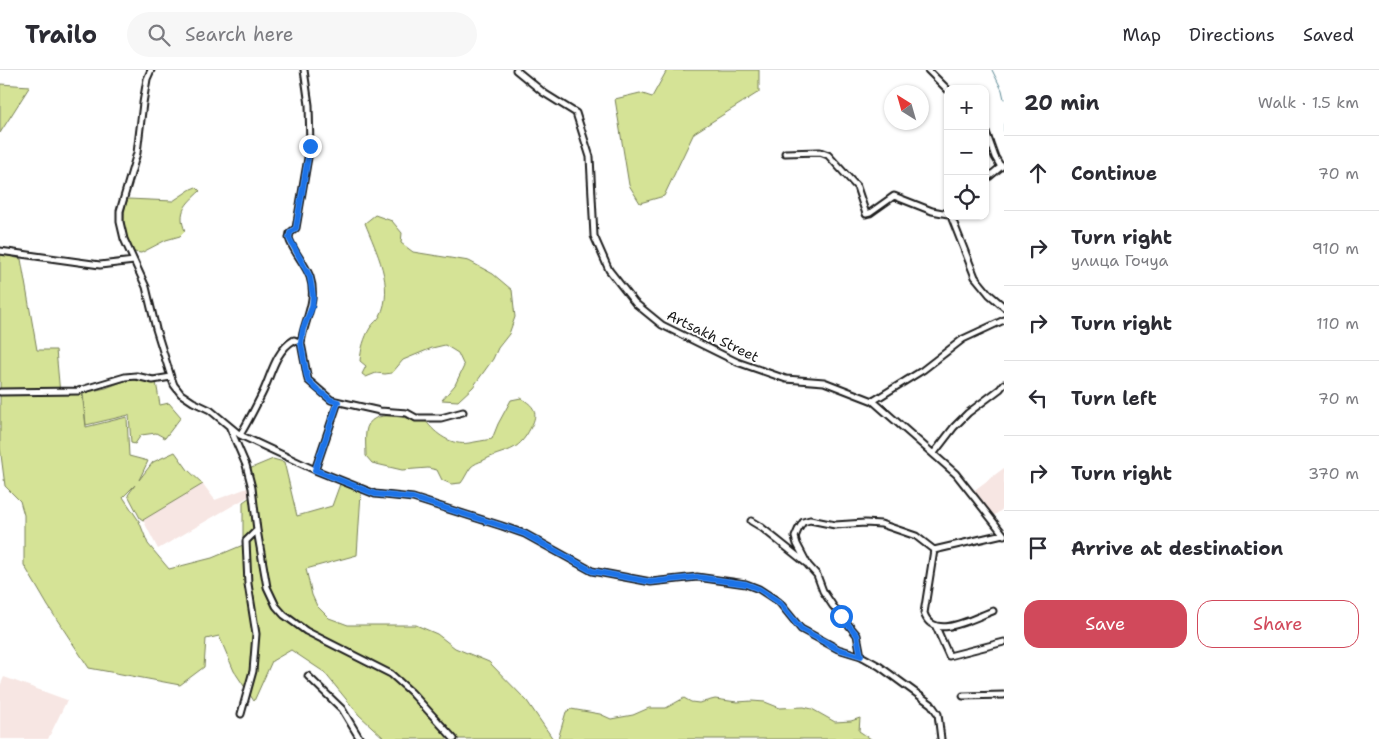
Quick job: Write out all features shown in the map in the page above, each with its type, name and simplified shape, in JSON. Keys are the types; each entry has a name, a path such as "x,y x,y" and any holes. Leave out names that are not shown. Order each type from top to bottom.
{"street":[{"path":"151,70 143,103 137,153 120,211 124,239 146,287 171,377 181,394 210,410 240,435 315,470 375,494 413,498 525,534 592,571 651,582 697,577 746,584 759,589 779,602 801,629 838,649 861,656 879,666 931,704 938,714 941,739"},
{"path":"304,70 309,105 310,146 296,228 290,233 289,238 310,277 313,296 312,307 303,329 301,343 308,380 325,396 338,402 392,413 406,413 416,418 440,418 463,412"},
{"name":"Artsakh Street","path":"516,70 544,93 576,113 590,157 594,236 609,270 635,303 662,325 737,362 786,379 824,382 873,401 956,474 1003,535"},
{"path":"928,70 944,86"},
{"path":"985,130 995,157 1003,166 989,177"},
{"path":"785,152 820,152 828,155 857,187 866,214 894,196 944,214"},
{"path":"951,220 975,277 989,294 1004,307"},
{"path":"0,251 100,265 134,261"},
{"path":"873,401 923,370 963,339 1004,320"},
{"path":"240,435 283,349 294,340 301,343"},
{"path":"0,392 78,391 125,377 136,376 153,380 171,377"},
{"path":"934,453 954,427 968,413 1004,384"},
{"path":"315,470 338,402"},
{"path":"228,425 246,465 252,488 267,587 276,606 284,615 306,631 391,674 454,739"},
{"path":"808,566 795,537 803,522 810,520 836,525 865,522 881,524 916,536 934,550"},
{"path":"751,521 761,527 817,575 823,591 833,606 857,635 861,656"},
{"path":"241,714 253,671 256,634 248,584 246,541 257,530"},
{"path":"934,550 1003,535"},
{"path":"934,550 924,613 929,623 939,628 969,621 993,611"},
{"path":"936,627 949,656 1004,642"},
{"path":"308,676 342,709 360,739"},
{"path":"963,696 1004,695"}],"shaded area":[{"path":"1004,468 1004,508 992,517 972,492"},
{"path":"203,484 215,500 250,487 251,495 158,549 143,520"},
{"path":"4,677 67,700 48,739 0,739 0,686"}],"green space":[{"path":"667,70 759,70 759,92 694,133 664,196 640,203 629,185 615,99 640,93 652,97"},
{"path":"0,84 30,86 0,133"},
{"path":"196,187 200,191 184,208 182,218 185,231 180,236 166,240 141,253 133,252 124,226 124,213 128,199 173,201"},
{"path":"375,215 392,221 402,233 401,243 413,252 469,261 493,274 512,290 515,317 509,334 473,387 458,401 442,400 455,385 464,366 458,353 445,345 432,348 403,360 392,373 376,373 366,377 362,374 366,366 360,361 363,344 370,328 380,316 386,293 379,257 365,223"},
{"path":"0,254 21,259 37,350 56,350 60,394 82,392 86,427 127,417 129,456 148,461 139,480 153,462 175,452 188,470 203,484 143,520 140,518 128,495 135,485 123,497 139,521 148,544 169,569 212,558 243,545 243,502 256,493 249,469 273,459 284,462 297,516 332,506 340,484 361,493 357,555 306,569 312,595 317,606 329,618 348,625 416,625 437,634 455,648 489,662 527,701 553,739 385,739 359,715 324,672 291,650 272,661 254,701 234,671 219,636 206,639 204,667 180,685 89,668 48,606 24,565 24,515 20,501 5,486 0,447"},
{"path":"127,380 156,382 160,405 169,403 181,417 165,438 156,433 141,435 135,444 131,443 129,415 86,425 83,393 106,388"},
{"path":"521,398 532,407 535,413 526,436 516,447 474,465 461,483 451,484 442,480 437,470 428,468 402,470 372,463 366,456 366,432 369,423 375,418 392,416 426,421 444,438 456,443 469,443 492,439 511,400"},
{"path":"684,698 691,702 699,703 715,699 737,702 765,702 780,708 804,707 812,709 835,722 851,721 860,718 859,731 871,739 558,739 566,712 571,709 600,714 611,719 633,715 649,708 666,708"}],"waterway":[{"path":"992,70 1002,90 1004,99"},
{"path":"1004,124 1004,131"}],"route":[{"path":"310,146 296,228 292,230 289,238 290,244 310,277 313,296 312,307 303,329 301,343 308,380 325,396 338,402 315,470 375,494 413,498 525,534 592,571 651,582 697,577 746,584 759,589 779,602 801,629 838,649 861,656 857,635 841,616"}]}
